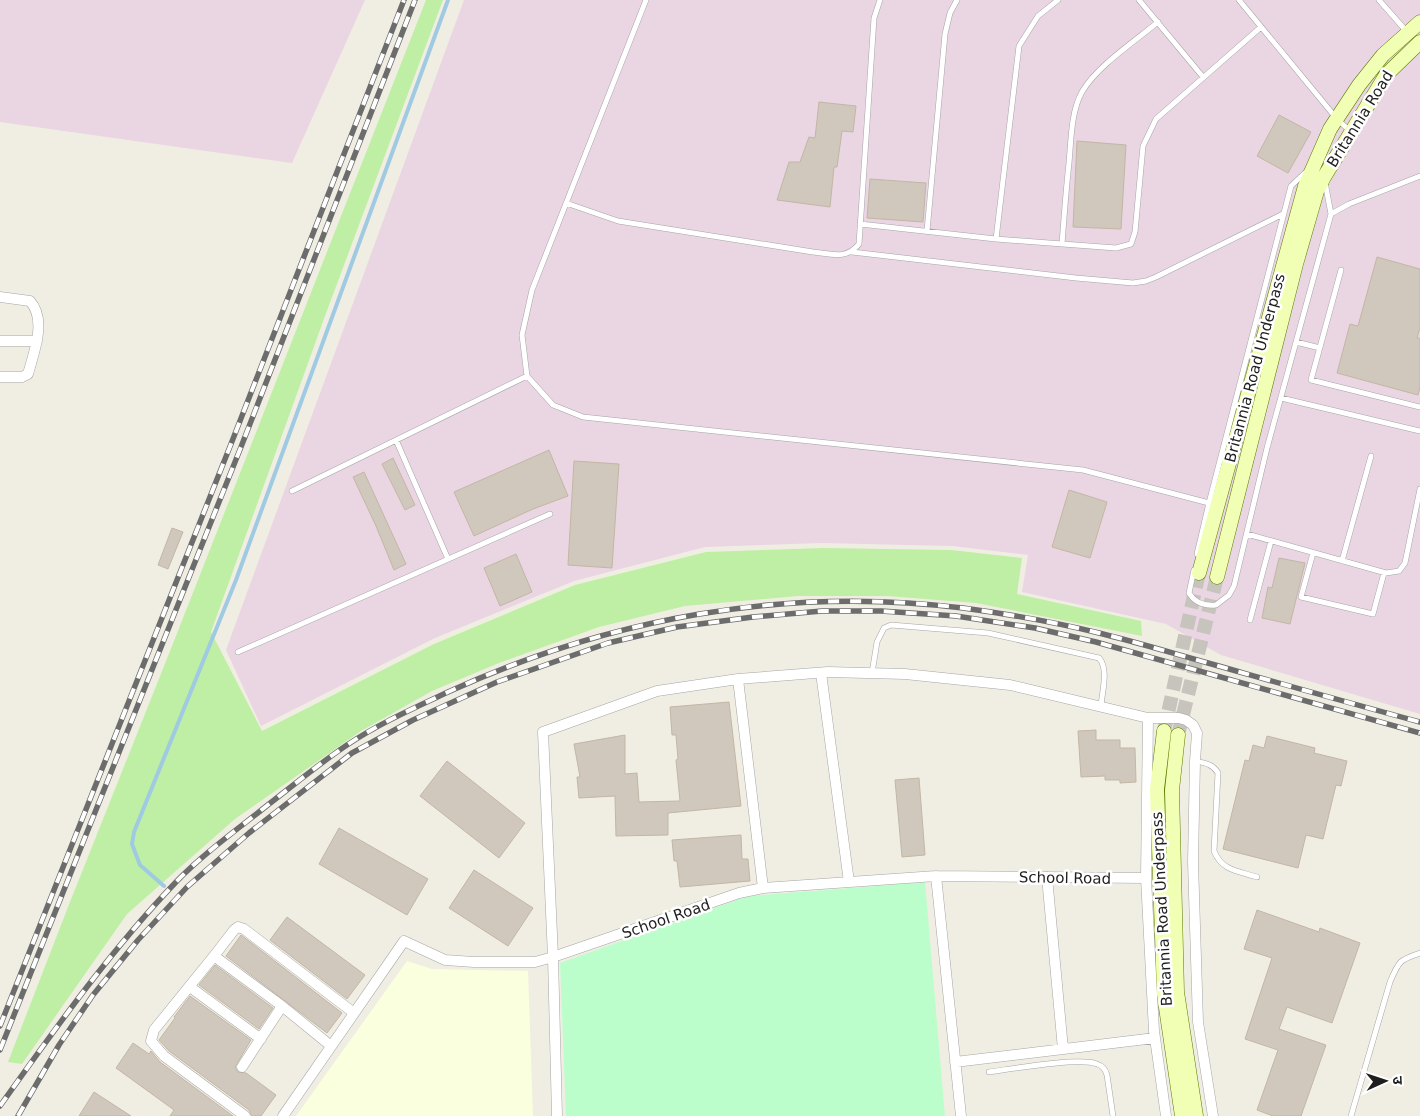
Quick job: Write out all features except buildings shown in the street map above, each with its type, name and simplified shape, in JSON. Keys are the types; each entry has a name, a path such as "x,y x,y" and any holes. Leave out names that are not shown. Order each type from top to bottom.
{"main road":[{"name":"Britannia Road","path":"1315,164 1330,130 1359,85 1384,55 1420,22"},
{"name":"Britannia Road","path":"1324,177 1386,75 1420,42"},
{"name":"Britannia Road Underpass","path":"1199,573 1286,252 1305,186 1315,164"},
{"name":"Britannia Road Underpass","path":"1216,577 1296,264 1317,191 1324,177"},
{"name":"Britannia Road Underpass","path":"1164,730 1157,789 1164,994 1182,1116"},
{"name":"Britannia Road Underpass","path":"1178,735 1172,790 1177,992 1196,1116"}],"street":[{"path":"0,296 30,301 36,307 38,316 36,341 28,374 22,377 0,377"},
{"path":"0,341 36,341"},
{"path":"821,673 849,882"},
{"path":"557,1116 553,958 543,732 657,691 738,679 821,673 905,674 1010,685 1148,718 1179,718 1193,725 1197,733 1193,862 1198,1022 1213,1116"},
{"path":"738,679 763,888"},
{"path":"1148,718 1146,878 1155,1038 1166,1116"},
{"path":"936,876 961,1116"},
{"name":"School Road","path":"283,1116 404,941 445,960 535,962 553,958 739,893 763,888 936,876 1146,878"},
{"path":"1047,877 1062,1049"},
{"path":"245,1116 164,1056 151,1041 154,1030 234,930 238,927 244,929 354,1013"},
{"path":"214,956 282,1006 331,1046"},
{"path":"190,987 261,1039"},
{"path":"242,1067 282,1006"},
{"path":"956,1062 1155,1038"}],"lane":[{"path":"646,0 532,290 522,335 527,376 554,405 583,417 749,433 1083,470 1209,503"},
{"path":"566,203 618,221 813,252 845,255 852,252 859,244 874,18 880,0"},
{"path":"927,231 945,34 950,13 957,0"},
{"path":"996,239 1019,46 1038,16 1058,0"},
{"path":"1139,0 1204,78"},
{"path":"1239,0 1337,119 1352,132"},
{"path":"1380,0 1408,33"},
{"path":"1062,244 1071,138 1081,92 1104,66 1158,22"},
{"path":"860,224 996,239 1116,248 1131,244 1135,232 1143,146 1156,118 1261,27"},
{"path":"1315,164 1291,186 1209,503 1189,589 1189,593 1202,605 1216,606 1229,595 1234,586 1281,398 1331,214 1324,177"},
{"path":"1331,214 1348,204 1420,176"},
{"path":"852,252 1133,283 1156,277 1284,214"},
{"path":"1341,270 1311,380 1420,407"},
{"path":"1296,342 1320,348"},
{"path":"292,491 527,376"},
{"path":"1281,398 1420,432"},
{"path":"396,440 448,559"},
{"path":"1342,561 1370,456"},
{"path":"1247,534 1384,573 1399,571 1405,563 1420,489"},
{"path":"238,652 550,514"},
{"path":"1250,620 1271,541"},
{"path":"1313,553 1301,597 1373,614 1384,573"},
{"path":"872,673 879,637 884,628 891,625 988,634 1099,658 1103,662 1104,669 1101,707"},
{"path":"1195,761 1215,767 1218,774 1214,851 1218,861 1225,867 1257,877"},
{"path":"1351,1116 1390,982 1398,965 1404,958 1420,953"},
{"path":"989,1072 1076,1062 1099,1064 1104,1068 1107,1075 1114,1116"}],"shaded area":[{"path":"0,0 365,0 292,163 0,122"},
{"path":"464,0 1420,0 1420,714 1221,655 1166,624 1022,592 1028,555 952,546 822,543 705,547 574,581 435,638 261,726 226,650"},
{"path":"407,961 432,969 528,971 533,1116 296,1116"}],"green space":[{"path":"426,0 443,0 325,316 211,632 262,731 434,644 575,585 706,552 823,548 951,550 1022,558 1017,594 1141,621 1142,636 976,603 887,596 798,596 685,606 599,627 499,663 432,691 361,731 235,819 127,914 22,1064 8,1062 68,907"},
{"path":"925,882 945,1116 566,1116 560,963 748,896"}],"waterway":[{"path":"164,886 140,865 132,844 134,832 236,580 448,0"}],"tunnel":[{"path":"1164,731 1199,573"},
{"path":"1178,735 1217,577"}],"railway":[{"path":"0,1026 231,444 404,0"},
{"path":"0,1050 241,447 415,0"},
{"path":"0,1106 62,1019 128,935 176,882 210,851 317,766 371,730 448,692 509,666 635,627 700,614 765,605 830,601 896,602 963,608 1065,625 1099,633 1420,722"},
{"path":"18,1116 59,1045 93,995 138,940 187,887 249,833 352,753 413,720 497,682 608,643 677,627 753,617 822,611 881,611 956,616 1035,628 1096,642 1420,733"}]}
